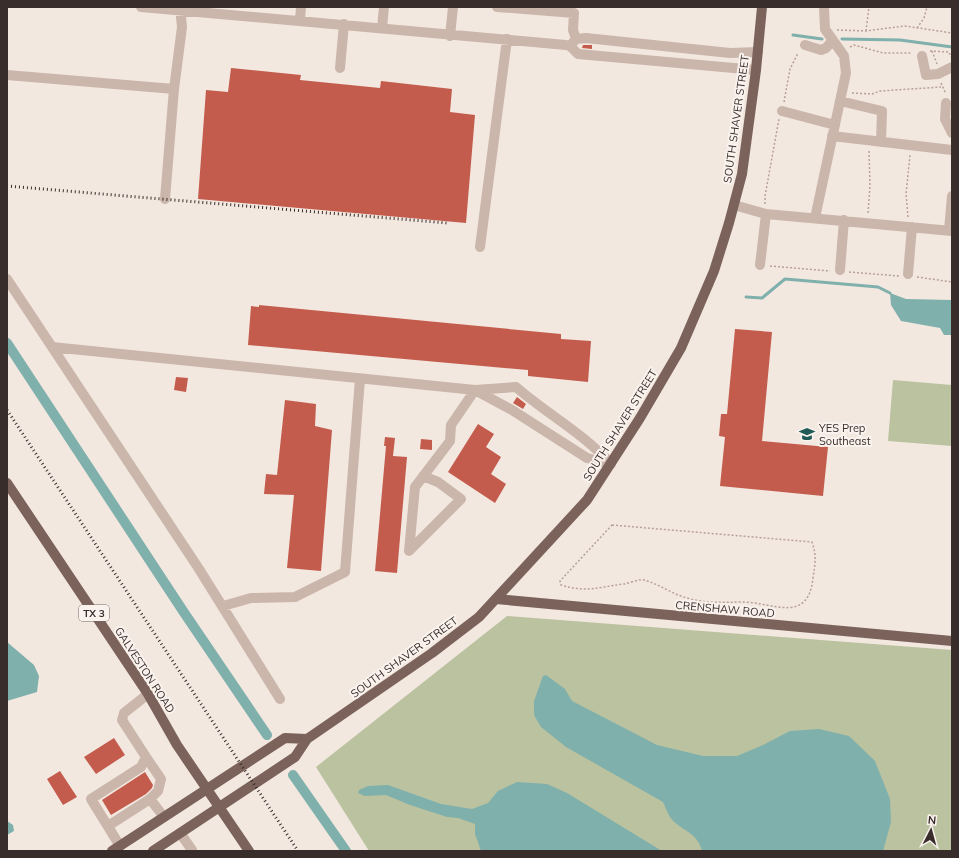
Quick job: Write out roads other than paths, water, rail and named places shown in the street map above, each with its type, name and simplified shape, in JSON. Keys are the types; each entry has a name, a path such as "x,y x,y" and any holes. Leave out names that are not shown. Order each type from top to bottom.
{"main road":[{"name":"SOUTH SHAVER STREET","path":"155,850 219,806 295,757 307,740 432,654 480,617 587,500 640,418 681,348 714,271 742,174 756,70 762,7"},
{"name":"GALVESTON ROAD","path":"7,483 148,694 177,745 249,851"},
{"name":"CRENSHAW ROAD","path":"496,600 952,640"},
{"path":"116,848 285,738 307,740"}],"lane":[{"path":"141,7 237,11 300,21 344,24 450,36 507,40 573,42 586,38 730,53 758,52"},
{"path":"300,21 301,7"},
{"path":"382,28 384,7"},
{"path":"450,36 453,7"},
{"path":"497,7 574,13 573,42 578,54 756,70"},
{"path":"815,218 846,73 844,56 825,29 824,7"},
{"path":"165,199 174,89 182,27 180,9"},
{"path":"340,68 344,24"},
{"path":"480,247 507,40"},
{"path":"804,45 821,50 826,48 833,40"},
{"path":"698,65 700,50"},
{"path":"921,54 926,75 941,72 952,67"},
{"path":"7,76 174,89"},
{"path":"947,100 945,119 952,133"},
{"path":"840,101 882,111 881,142"},
{"path":"782,112 835,125"},
{"path":"832,136 952,150"},
{"path":"734,205 766,214 951,230 952,196"},
{"path":"760,264 766,214"},
{"path":"840,270 844,220"},
{"path":"908,274 909,226"},
{"path":"7,279 223,606 280,699"},
{"path":"52,347 475,390 516,387 539,406 579,433 611,464"},
{"path":"223,606 251,598 296,597 345,572 360,379"},
{"path":"475,390 512,410 587,458 611,464"},
{"path":"423,476 438,482 461,499 409,551 415,486 450,441 450,425 475,390"},
{"path":"530,422 539,406"},
{"path":"570,448 579,433"},
{"path":"108,826 150,799 158,791 161,779 122,720 124,712 148,694"},
{"path":"116,848 108,826 91,799 140,767 146,757"},
{"path":"150,799 164,817"},
{"path":"180,833 194,851"}],"water":[{"path":"890,293 906,299 952,300 952,335 944,335 940,328 901,321 891,305"},
{"path":"7,642 34,665 39,676 37,692 7,701"},
{"path":"546,675 565,689 572,701 657,745 703,756 737,756 790,731 819,729 849,736 875,761 890,799 891,822 883,851 702,851 697,840 670,817 663,802 566,747 541,727 534,715 534,701 543,676"},
{"path":"517,782 547,784 567,793 662,851 481,851 475,834 475,824 410,805 386,795 365,796 358,793 359,790 368,786 388,785 441,804 472,809 488,803 498,791"},
{"path":"7,821 13,825 14,831 7,835"}],"waterway":[{"path":"793,35 822,39"},
{"path":"842,39 900,40 952,47"},
{"path":"746,297 762,298 785,279 878,287 890,293"},
{"path":"7,343 183,611 267,735"},
{"path":"293,775 346,851"}],"railway":[{"path":"7,186 447,223"},
{"path":"7,410 298,851"}],"place":[{"name":"YES Prep Southeast","path":"807,434"}]}
